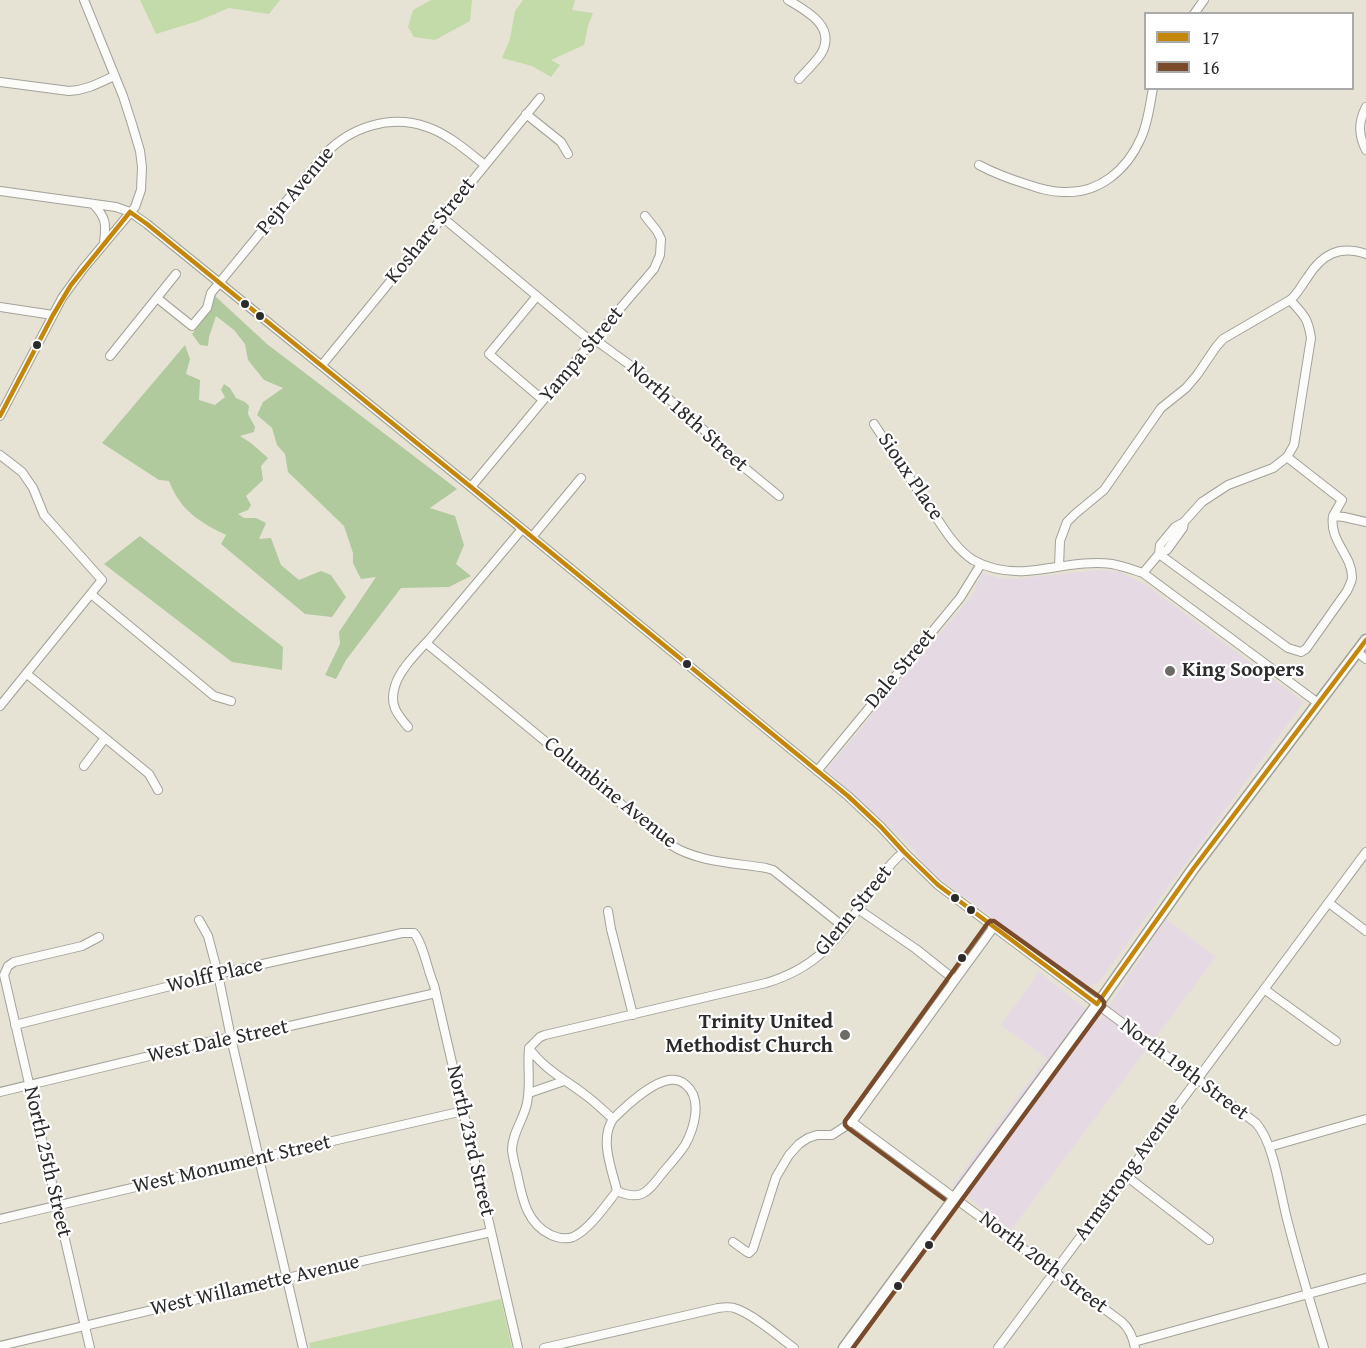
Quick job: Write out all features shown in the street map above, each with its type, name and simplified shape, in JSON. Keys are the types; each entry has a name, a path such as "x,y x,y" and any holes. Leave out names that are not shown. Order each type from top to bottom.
{"main road":[{"path":"844,1348 1193,870 1318,703 1361,656 1366,640"}],"street":[{"path":"0,416 71,285 130,212 138,201 141,190 140,151 132,123 84,0"},
{"path":"788,0 815,17 823,28 825,36 821,54 799,79"},
{"path":"0,82 79,91 114,76"},
{"path":"979,165 1047,190 1080,191 1095,187 1119,172 1136,150 1143,136 1153,90"},
{"name":"Koshare Street","path":"322,366 540,98"},
{"path":"1366,107 1359,126 1366,150"},
{"path":"526,114 561,142 568,154"},
{"name":"Pejn Avenue","path":"157,298 192,326 207,308 211,293 325,154 352,133 370,125 402,122 427,127 457,144 485,165"},
{"path":"0,191 116,207 130,212"},
{"path":"92,204 104,217 104,243"},
{"name":"North 19th Street","path":"130,212 471,487 817,771 870,816 938,885 1256,1124 1269,1146 1324,1348"},
{"name":"Yampa Street","path":"471,487 657,264 661,239 645,216"},
{"name":"North 18th Street","path":"442,217 537,296 593,340 634,368 729,455 779,496"},
{"path":"1059,566 1060,541 1065,526 1075,514 1104,490 1161,408 1186,388 1223,339 1297,295 1312,271 1328,256 1345,249 1366,254"},
{"path":"110,356 176,274"},
{"path":"537,296 489,354 543,400"},
{"path":"1143,573 1159,554 1167,550 1183,528 1184,522 1202,502 1228,485 1273,468 1287,458 1294,446 1311,338 1305,316 1290,300"},
{"path":"0,308 53,315"},
{"name":"Sioux Place","path":"874,424 954,542 981,564"},
{"path":"0,455 22,472 33,488 44,515 102,580 0,706"},
{"path":"1159,554 1288,648 1301,652 1306,649 1347,591 1352,575 1350,566 1333,532 1333,516 1342,501 1287,458"},
{"path":"532,537 581,478"},
{"path":"1333,516 1344,516 1366,522"},
{"path":"408,727 396,712 393,697 394,688 402,672 522,529"},
{"path":"981,564 1004,570 1026,571 1059,566 1111,564 1143,573 1318,703"},
{"name":"Dale Street","path":"817,771 960,598 981,564"},
{"path":"91,594 214,696 231,701"},
{"name":"Columbine Avenue","path":"426,643 660,837 680,851 696,857 773,870 844,928"},
{"path":"27,674 149,774 158,790"},
{"path":"84,766 105,738"},
{"name":"Glenn Street","path":"529,1047 545,1035 766,983 789,975 818,957 844,928 891,865 904,852"},
{"name":"Armstrong Avenue","path":"998,1348 1366,852"},
{"path":"1329,903 1366,931"},
{"path":"858,909 911,945 955,980"},
{"path":"608,911 633,1015"},
{"path":"199,920 208,936 218,974 303,1348"},
{"path":"733,1242 749,1253 753,1250 776,1177 783,1164 803,1141 813,1136 832,1135 852,1122 993,928"},
{"name":"Wolff Place","path":"15,1024 218,974 402,933 416,935"},
{"name":"North 23rd Street","path":"416,935 436,993 518,1348"},
{"name":"North 25th Street","path":"90,1348 4,975 14,962 82,946 99,937"},
{"path":"1264,989 1336,1041"},
{"name":"West Dale Street","path":"0,1092 436,993"},
{"path":"529,1047 540,1063 584,1094 613,1119"},
{"path":"529,1047 529,1093 526,1109 515,1135 512,1152 525,1205 535,1224 553,1236 571,1238 586,1227 617,1191"},
{"path":"669,1080 683,1083 695,1097 696,1109 686,1142 647,1191 638,1196 626,1195 617,1191 606,1146 608,1127 613,1119 655,1086 669,1080"},
{"path":"529,1093 564,1081"},
{"name":"West Monument Street","path":"0,1219 464,1111"},
{"path":"1269,1146 1366,1119"},
{"name":"North 20th Street","path":"852,1122 1122,1322 1131,1333 1135,1345"},
{"path":"1125,1175 1209,1240"},
{"name":"West Willamette Avenue","path":"0,1346 491,1232"},
{"path":"1135,1345 1366,1278"},
{"path":"544,1348 718,1308 733,1307 747,1313 794,1348"}],"shaded area":[{"path":"1100,570 1120,572 1146,585 1304,702 1099,982 1088,987 930,872 913,849 826,770 973,594 983,573 1012,579"},
{"path":"1166,919 1216,957 1011,1230 952,1186 1046,1058 1001,1025 1039,972 1100,1020"}],"green space":[{"path":"140,0 280,0 269,14 229,8 198,21 156,34"},
{"path":"431,0 472,0 470,21 435,40 414,37 408,27 413,10"},
{"path":"523,0 575,0 572,10 593,13 584,45 551,60 560,65 551,77 532,66 502,58 510,39 515,11"},
{"path":"215,296 267,344 457,489 430,508 455,516 464,545 456,564 471,576 449,587 401,588 346,660 336,679 325,675 340,644 339,632 376,577 361,579 353,563 353,553 344,526 288,472 285,454 277,445 272,428 257,415 263,402 283,388 264,380 248,360 245,344 234,330 216,316 208,346 200,345 192,334 210,311"},
{"path":"185,345 190,359 186,374 200,380 199,400 215,405 225,397 221,390 224,384 230,388 236,398 249,406 248,414 255,427 254,432 240,436 268,458 261,466 263,480 246,496 251,505 248,510 238,514 244,518 256,518 266,523 259,539 271,538 281,565 299,580 321,571 331,575 346,597 332,617 305,614 221,544 226,535 192,514 179,500 169,481 159,480 102,443"},
{"path":"140,536 283,647 282,670 232,662 104,564"},
{"path":"501,1299 512,1348 310,1348 309,1343"}],"transit line":[{"name":"17","path":"130,212 471,487 848,796 938,885 1097,1004"},
{"name":"17","path":"0,416 71,285 130,212"},
{"name":"17","path":"1097,1004 1193,869 1366,640"},
{"name":"16","path":"853,1348 1104,1006 1101,998 994,921 987,924 845,1121 848,1128 944,1199"}],"place":[{"name":"King Soopers","path":"1170,671"},
{"name":"Trinity United Methodist Church","path":"845,1035"}]}
